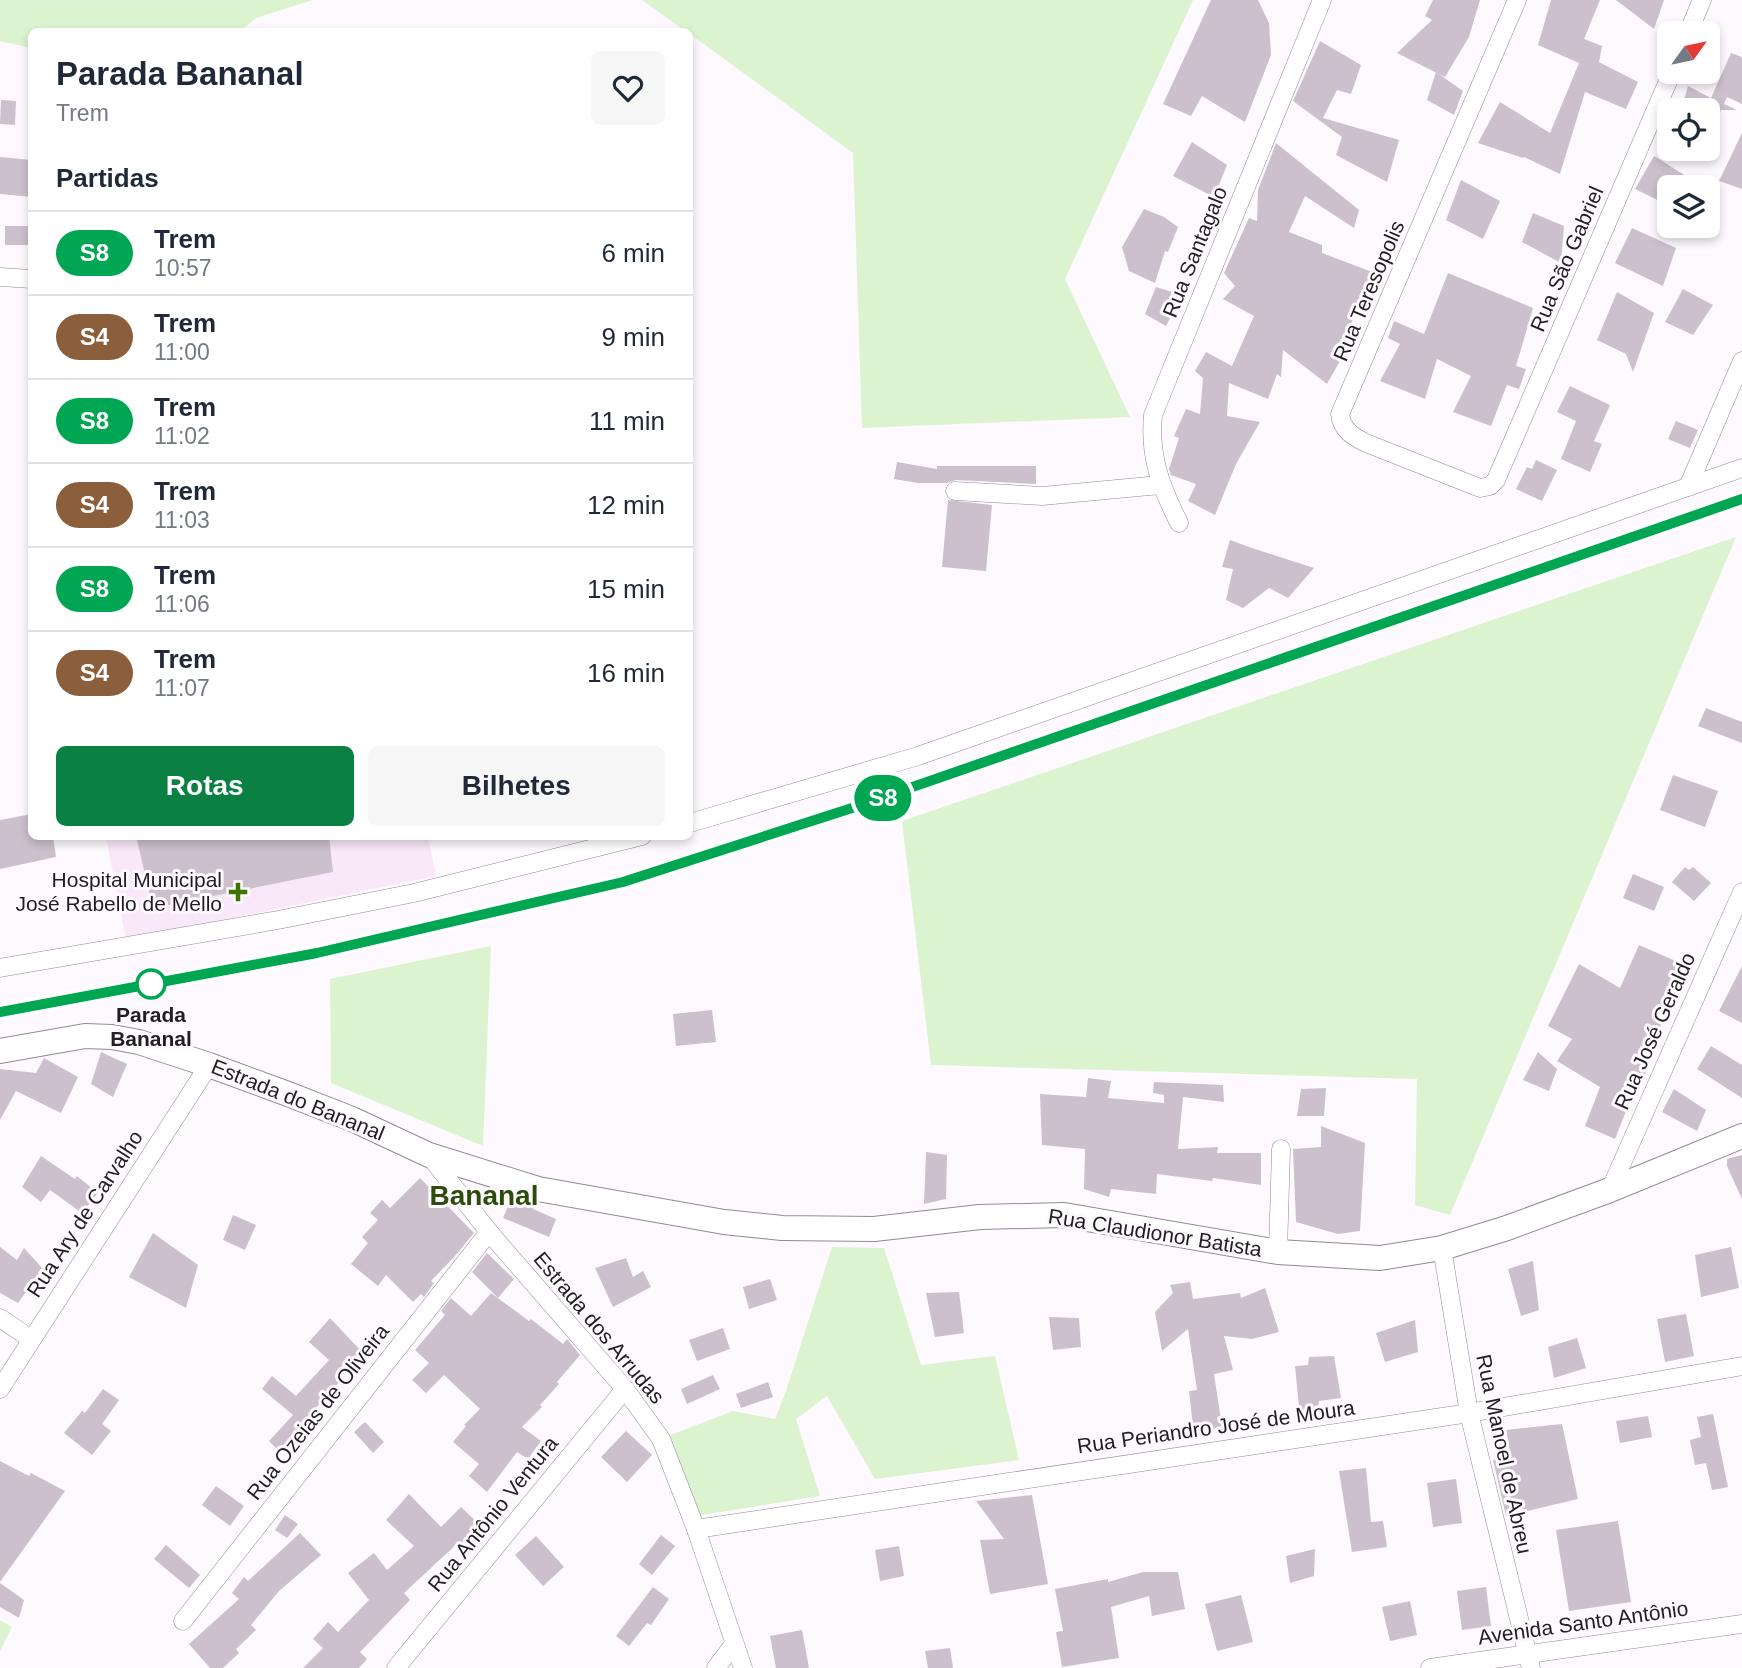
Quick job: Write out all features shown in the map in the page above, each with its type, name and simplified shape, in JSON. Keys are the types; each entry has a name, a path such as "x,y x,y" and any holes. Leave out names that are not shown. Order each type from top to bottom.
{"main road":[{"name":"Estrada do Bananal","path":"0,1051 85,1036 139,1042 209,1065 352,1119 429,1155"},
{"name":"Rua Claudionor Batista","path":"429,1155 538,1189 724,1222 782,1228 874,1229 980,1217 1064,1215 1278,1252 1380,1258 1442,1248 1507,1228 1611,1190 1742,1136"}],"street":[{"name":"Rua Santagalo","path":"1180,523 1160,485 1151,435 1153,415 1322,0"},
{"name":"Rua Teresopolis","path":"1505,464 1490,486 1480,488 1351,435 1341,424 1340,414 1517,0"},
{"path":"1693,21 1702,0"},
{"name":"Rua São Gabriel","path":"1505,464 1667,84"},
{"path":"0,277 28,279"},
{"path":"1688,487 1742,361"},
{"path":"693,822 918,756 1742,468"},
{"path":"955,491 1042,496 1160,485"},
{"path":"0,968 278,920 414,893 626,840"},
{"name":"Rua José Geraldo","path":"1611,1190 1742,892"},
{"name":"Rua Ary de Carvalho","path":"0,1389 209,1065"},
{"path":"1278,1252 1281,1149"},
{"name":"Estrada dos Arrudas","path":"429,1155 489,1232 625,1389 661,1440 696,1529 743,1668"},
{"name":"Rua Ozeias de Oliveira","path":"183,1621 489,1232"},
{"name":"Rua Manoel de Abreu","path":"1442,1248 1469,1413 1528,1661"},
{"path":"0,1318 31,1339"},
{"name":"Rua Periandro José de Moura","path":"696,1529 1469,1413 1742,1366"},
{"name":"Rua Antônio Ventura","path":"396,1668 625,1389"},
{"name":"Avenida Santo Antônio","path":"1430,1668 1528,1661 1742,1624"},
{"path":"716,1668 734,1644"}],"shaded area":[{"name":"Hospital Municipal José Rabello de Mello","path":"107,840 429,840 436,876 126,940"}],"green space":[{"path":"0,0 313,0 256,18 244,28 28,28 28,47 0,41"},
{"path":"642,0 1193,0 1065,279 1130,417 862,428 853,153 693,36 693,28 681,28"},
{"path":"1736,537 1450,1215 1415,1205 1417,1079 931,1065 902,821"},
{"path":"491,946 483,1146 331,1083 330,979"},
{"path":"832,1247 884,1248 921,1365 995,1356 1019,1460 875,1479 827,1396 796,1419 820,1496 696,1516 668,1436 733,1411 775,1419"},
{"path":"0,1620 12,1627 0,1651"}],"building":[{"path":"1211,0 1258,0 1269,23 1271,55 1245,122 1202,96 1191,116 1163,104"},
{"path":"1433,0 1480,0 1469,37 1445,77 1397,53 1432,20 1425,16"},
{"path":"1551,0 1600,0 1584,39 1602,46 1599,62 1638,82 1626,109 1585,92 1560,174 1524,157 1478,143 1500,102 1550,133 1579,63 1538,45"},
{"path":"1616,0 1664,0 1654,29"},
{"path":"1320,41 1361,65 1351,94 1337,90 1323,118 1399,140 1387,182 1336,155 1342,137 1293,101"},
{"path":"1731,53 1742,57 1742,104 1727,97 1724,104 1737,110 1720,112 1720,98 1711,98 1717,84 1720,84"},
{"path":"1436,72 1463,91 1454,115 1427,100"},
{"path":"1688,86 1711,98 1684,98"},
{"path":"1,100 16,101 15,125 0,124"},
{"path":"1742,133 1742,189 1720,181"},
{"path":"1192,142 1227,165 1214,197 1173,176"},
{"path":"1276,143 1359,210 1354,228 1305,196 1289,232 1322,245 1322,253 1372,272 1344,341 1350,343 1327,384 1283,350 1281,377 1277,374 1268,399 1229,383 1227,416 1260,422 1236,464 1215,515 1188,501 1196,484 1171,475 1169,469 1179,438 1174,436 1186,409 1200,414 1203,378 1195,371 1206,352 1232,366 1254,316 1223,299 1235,286 1224,273 1249,218 1257,221 1258,190"},
{"path":"1654,156 1657,161 1662,161 1684,175 1657,175 1657,200 1635,189"},
{"path":"0,157 28,160 28,197 0,194"},
{"path":"1461,180 1500,201 1483,239 1446,220"},
{"path":"1144,209 1164,217 1178,227 1168,252 1165,251 1155,283 1129,271 1122,247"},
{"path":"1533,213 1564,226 1561,263 1522,242"},
{"path":"5,226 28,226 28,245 5,245"},
{"path":"1632,228 1676,248 1663,286 1615,263"},
{"path":"1448,273 1533,308 1516,366 1526,369 1519,389 1507,385 1491,426 1453,412 1471,376 1437,359 1425,399 1380,381 1400,344 1388,338 1394,321 1424,334"},
{"path":"1156,287 1182,295 1166,326 1145,314"},
{"path":"1683,289 1713,305 1693,335 1665,322"},
{"path":"1617,292 1654,313 1633,372 1626,354 1597,340"},
{"path":"1570,386 1610,405 1594,441 1602,444 1590,472 1561,459 1576,421 1557,412"},
{"path":"1676,421 1698,430 1690,448 1668,439"},
{"path":"1536,460 1557,470 1542,501 1516,489 1527,467 1532,469"},
{"path":"897,462 937,469 937,466 1036,466 1036,484 956,480 947,483 918,483 894,479"},
{"path":"948,500 992,505 986,571 942,567"},
{"path":"1230,540 1314,568 1288,598 1269,588 1243,608 1226,600 1233,569 1222,567"},
{"path":"1706,708 1742,722 1742,743 1698,726"},
{"path":"1673,775 1718,791 1705,827 1660,810"},
{"path":"28,815 28,840 54,840 56,857 0,869 0,820"},
{"path":"137,840 329,840 333,872 153,908"},
{"path":"1685,867 1689,870 1693,867 1711,883 1694,901 1672,882"},
{"path":"1633,874 1664,887 1654,911 1623,898"},
{"path":"1639,945 1687,966 1674,995 1671,993 1644,1078 1640,1076 1615,1139 1585,1126 1600,1087 1557,1061 1572,1039 1548,1026 1579,964 1620,988"},
{"path":"1742,966 1742,1023 1719,1011"},
{"path":"712,1010 716,1042 676,1046 673,1014"},
{"path":"1711,1046 1742,1065 1742,1098 1697,1069"},
{"path":"101,1052 127,1064 113,1097 91,1084"},
{"path":"1538,1052 1557,1069 1549,1091 1523,1080"},
{"path":"44,1058 78,1077 61,1113 16,1091 0,1120 0,1069 36,1073"},
{"path":"1088,1078 1111,1081 1108,1098 1164,1103 1164,1095 1153,1093 1154,1082 1223,1085 1224,1102 1183,1097 1178,1149 1218,1147 1217,1153 1261,1153 1261,1185 1157,1174 1156,1194 1111,1189 1109,1197 1084,1189 1085,1149 1042,1145 1040,1094 1086,1097"},
{"path":"1326,1088 1324,1116 1297,1116 1301,1089"},
{"path":"1674,1089 1706,1110 1697,1131 1662,1112"},
{"path":"1321,1126 1365,1143 1360,1231 1338,1234 1296,1222 1293,1149 1321,1147"},
{"path":"926,1152 947,1155 946,1199 924,1204"},
{"path":"1742,1155 1742,1199 1727,1166 1727,1159"},
{"path":"41,1156 75,1179 77,1176 98,1193 82,1213 50,1190 41,1202 22,1187"},
{"path":"420,1178 474,1233 431,1281 434,1283 424,1297 421,1294 413,1302 386,1275 378,1286 351,1264 368,1243 362,1237 378,1220 370,1213 382,1200 390,1208"},
{"path":"512,1197 534,1205 533,1209 556,1219 549,1237 503,1218"},
{"path":"233,1215 256,1225 245,1250 223,1240"},
{"path":"153,1233 198,1265 186,1308 129,1277"},
{"path":"0,1247 17,1260 24,1248 43,1269 18,1303 0,1293"},
{"path":"1731,1247 1739,1288 1701,1297 1695,1255"},
{"path":"487,1253 514,1279 498,1298 472,1272"},
{"path":"626,1258 633,1277 643,1271 651,1287 613,1307 595,1268"},
{"path":"1533,1261 1539,1310 1521,1316 1508,1269"},
{"path":"770,1279 777,1300 749,1309 743,1287"},
{"path":"1190,1282 1193,1299 1240,1293 1241,1298 1265,1288 1279,1332 1252,1339 1224,1336 1233,1370 1214,1374 1222,1426 1194,1436 1189,1391 1197,1390 1188,1329 1162,1351 1155,1312 1173,1293 1170,1285"},
{"path":"959,1292 964,1333 935,1337 926,1293"},
{"path":"491,1293 563,1344 567,1339 580,1355 540,1405 542,1407 522,1427 541,1441 528,1459 517,1452 487,1492 469,1476 479,1464 453,1442 466,1426 464,1425 480,1409 444,1375 426,1393 412,1380 429,1363 415,1350 445,1315 441,1311 451,1298 471,1316"},
{"path":"1686,1314 1694,1356 1665,1362 1657,1319"},
{"path":"1049,1317 1079,1318 1081,1347 1053,1350"},
{"path":"330,1318 361,1351 336,1375 341,1380 314,1410 318,1414 281,1453 269,1441 293,1415 262,1389 272,1376 296,1396 329,1360 309,1342"},
{"path":"1415,1320 1418,1352 1385,1362 1376,1333"},
{"path":"723,1328 730,1349 697,1361 689,1340"},
{"path":"1577,1338 1586,1368 1554,1378 1548,1347"},
{"path":"1334,1356 1341,1398 1319,1401 1316,1416 1300,1417 1295,1366 1308,1365 1309,1357"},
{"path":"713,1375 720,1389 687,1404 681,1389"},
{"path":"768,1382 773,1397 741,1408 736,1394"},
{"path":"103,1389 119,1400 102,1424 111,1431 92,1455 64,1433 82,1411 85,1413"},
{"path":"1713,1414 1728,1487 1712,1490 1706,1463 1695,1465 1690,1440 1701,1437 1697,1417"},
{"path":"1648,1416 1652,1437 1620,1443 1616,1421"},
{"path":"365,1422 384,1442 373,1453 354,1432"},
{"path":"1562,1424 1578,1499 1506,1516 1493,1460 1511,1457 1506,1430"},
{"path":"626,1431 652,1455 627,1482 601,1457"},
{"path":"0,1461 65,1491 0,1582"},
{"path":"1366,1468 1371,1522 1383,1521 1387,1547 1352,1552 1339,1471"},
{"path":"1456,1479 1462,1523 1433,1527 1427,1483"},
{"path":"216,1486 244,1506 230,1526 202,1505"},
{"path":"409,1494 441,1527 461,1507 483,1528 464,1547 460,1541 404,1593 410,1600 360,1652 367,1659 359,1668 303,1668 323,1648 313,1639 328,1622 338,1632 369,1600 348,1573 374,1553 387,1570 414,1546 386,1520"},
{"path":"1032,1495 1048,1584 990,1594 980,1540 1004,1539 976,1501"},
{"path":"285,1515 298,1524 287,1538 275,1530"},
{"path":"1618,1521 1631,1602 1569,1611 1556,1530"},
{"path":"300,1533 321,1555 279,1591 251,1625 256,1630 236,1649 239,1653 223,1668 210,1668 189,1644 239,1599 232,1593 244,1577 248,1581"},
{"path":"661,1535 675,1546 652,1575 639,1564"},
{"path":"536,1536 564,1567 543,1586 515,1555"},
{"path":"166,1545 200,1575 189,1588 154,1559"},
{"path":"899,1546 904,1576 880,1581 875,1550"},
{"path":"1315,1549 1314,1576 1290,1583 1286,1556"},
{"path":"1143,1572 1178,1572 1185,1609 1152,1616 1149,1596 1111,1607 1119,1658 1062,1667 1056,1632 1063,1631 1055,1589 1108,1579 1108,1582"},
{"path":"0,1583 24,1600 19,1618 0,1607"},
{"path":"653,1587 669,1599 651,1625 647,1623 629,1646 616,1636"},
{"path":"1486,1587 1491,1626 1462,1630 1457,1591"},
{"path":"1241,1595 1253,1642 1217,1651 1205,1604"},
{"path":"1410,1601 1417,1635 1390,1641 1382,1607"},
{"path":"802,1630 809,1668 776,1668 770,1636"},
{"path":"950,1648 953,1668 928,1668 925,1651"}],"railway":[{"path":"0,1013 317,953 623,882 852,809 1742,499"}],"train":[{"name":"S8","path":"0,1012 317,953 623,882 852,808 1742,499"}],"place":[{"name":"Hospital Municipal José Rabello de Mello","path":"238,892"},
{"name":"Parada Bananal","path":"151,984"}],"district":[{"name":"Bananal","path":"484,1195"}]}
